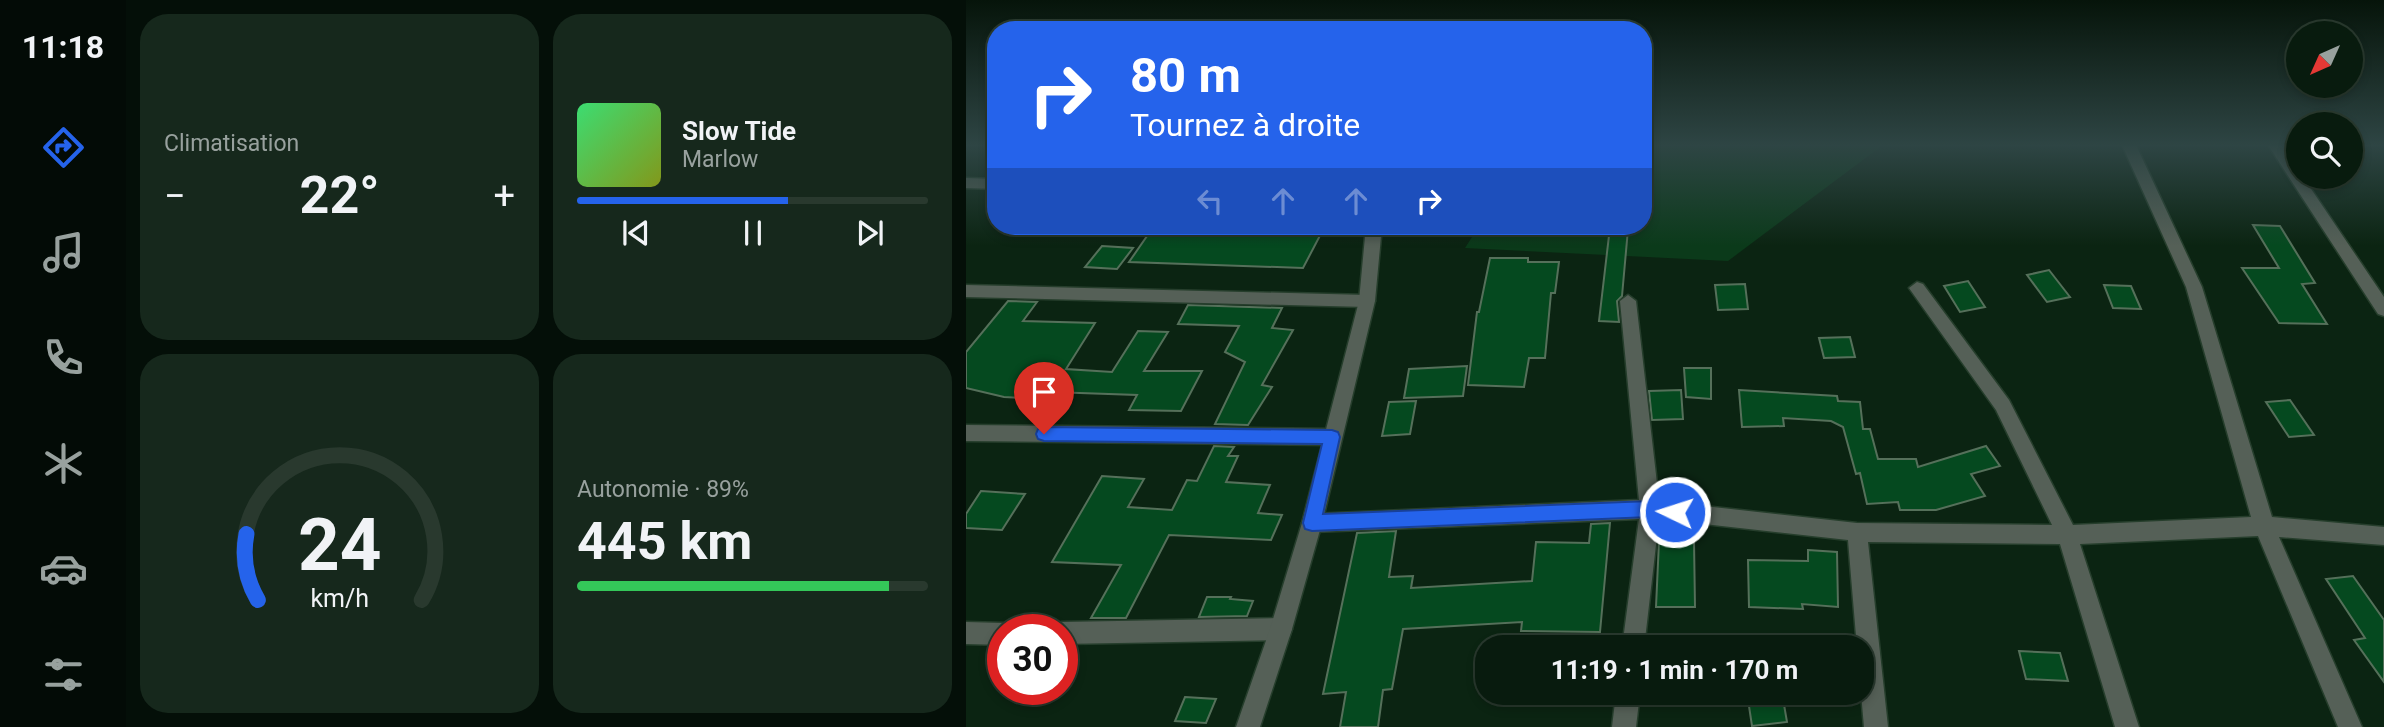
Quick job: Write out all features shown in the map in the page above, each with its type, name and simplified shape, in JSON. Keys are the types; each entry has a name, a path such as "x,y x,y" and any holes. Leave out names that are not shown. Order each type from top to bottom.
{"street":[{"path":"2145,179 2194,287 2264,526 2350,727"},
{"path":"2297,179 2384,310"},
{"path":"966,183 987,184"},
{"path":"1248,727 1281,629 1312,523 1367,301 1373,235"},
{"path":"1917,288 2003,405 2067,536 2127,727"},
{"path":"966,291 1367,301"},
{"path":"1628,301 1650,509 1635,635"},
{"path":"966,433 1332,437"},
{"path":"1312,523 1650,509 1857,532 2067,536 2264,526 2384,536"},
{"path":"1857,532 1876,727"},
{"path":"1078,633 1281,629"},
{"path":"966,633 987,634"},
{"path":"1624,727 1627,705"}],"green space":[{"path":"1652,179 1838,179 1728,261 1465,248 1473,235 1652,235"}],"building":[{"path":"2253,225 2280,226 2315,283 2302,284 2327,324 2279,323 2242,268 2279,268"},
{"path":"1148,235 1320,235 1303,268 1129,262"},
{"path":"1609,235 1627,235 1622,296 1617,301 1619,322 1599,321"},
{"path":"1102,246 1133,248 1117,269 1085,267"},
{"path":"1490,258 1528,258 1528,262 1559,262 1555,293 1551,293 1545,358 1529,358 1524,387 1468,385 1477,312"},
{"path":"2049,270 2070,297 2047,302 2027,275"},
{"path":"1968,281 1985,307 1960,312 1944,286"},
{"path":"1745,284 1748,309 1718,310 1715,285"},
{"path":"2104,285 2131,286 2141,309 2113,308"},
{"path":"1008,301 1037,302 1023,321 1095,323 1066,369 1112,372 1138,331 1168,332 1144,371 1202,371 1181,411 1129,410 1137,395 1051,392 1047,397 1023,398 1004,397 966,388 966,352"},
{"path":"1188,305 1282,308 1272,328 1293,330 1262,385 1272,387 1248,425 1215,424 1245,362 1225,352 1239,326 1178,324"},
{"path":"1850,337 1855,357 1824,358 1819,338"},
{"path":"1467,366 1463,396 1404,398 1409,369"},
{"path":"1684,368 1711,368 1711,399 1686,397"},
{"path":"1681,390 1683,419 1652,420 1649,391"},
{"path":"1739,390 1837,396 1838,401 1860,402 1863,429 1870,429 1878,459 1916,459 1918,467 1986,446 2000,466 1971,474 1985,496 1936,510 1900,510 1898,502 1867,504 1860,473 1856,474 1843,427 1831,421 1783,418 1784,426 1742,427"},
{"path":"2290,400 2314,435 2289,437 2266,402"},
{"path":"1416,401 1410,434 1382,436 1389,402"},
{"path":"1214,446 1234,447 1228,456 1238,456 1226,482 1270,485 1258,513 1282,515 1271,540 1169,535 1126,618 1091,618 1121,565 1052,562 1102,476 1144,479 1128,507 1172,510 1187,480 1197,481"},
{"path":"981,491 1025,494 1002,530 966,528 966,514"},
{"path":"1610,523 1600,632 1521,631 1522,622 1403,629 1392,689 1383,690 1378,727 1340,727 1346,692 1323,694 1357,533 1396,531 1389,577 1413,576 1411,588 1532,581 1536,542 1589,543 1591,524"},
{"path":"1659,541 1694,541 1695,607 1656,607"},
{"path":"1808,550 1837,552 1838,607 1802,604 1803,609 1749,607 1748,560 1808,561"},
{"path":"2353,576 2384,620 2384,682 2354,640 2365,638 2326,579"},
{"path":"1207,597 1253,601 1247,616 1199,617"},
{"path":"2019,651 2060,653 2068,681 2026,679"},
{"path":"1185,697 1216,699 1206,723 1175,721"},
{"path":"1749,705 1784,705 1787,722 1752,726"}],"route":[{"path":"1044,434 1332,437 1312,523 1650,509 1675,512"}]}
